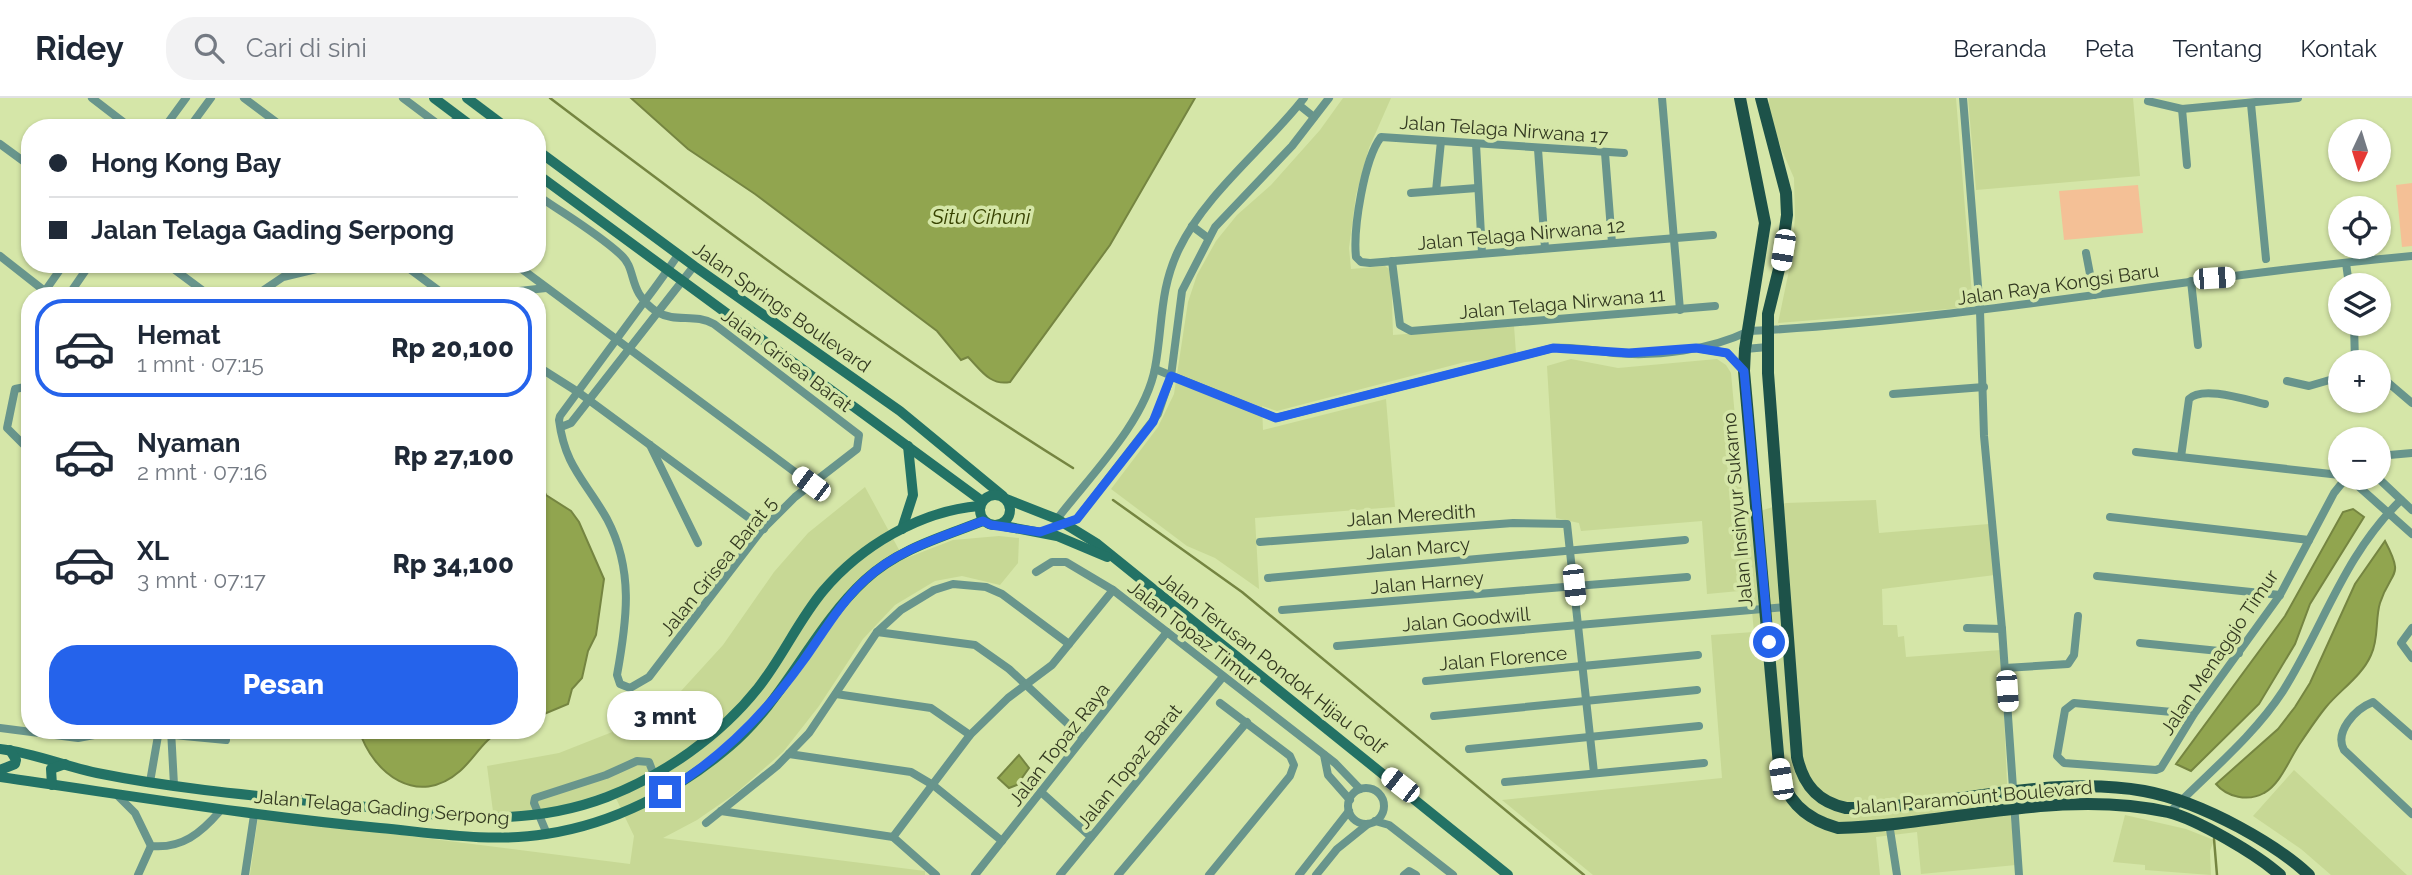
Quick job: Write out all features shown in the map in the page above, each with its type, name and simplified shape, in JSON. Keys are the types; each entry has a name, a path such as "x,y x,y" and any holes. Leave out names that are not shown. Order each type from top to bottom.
{"main road":[{"path":"434,98 462,119"},
{"path":"467,98 495,119"},
{"name":"Jalan Insinyur Sukarno","path":"1740,98 1765,223 1745,349 1744,371 1778,754"},
{"path":"1761,98 1786,193 1787,215 1768,330 1768,347 1776,488 1787,607"},
{"name":"Jalan Springs Boulevard","path":"546,157 678,255 900,411 1005,498"},
{"name":"Jalan Springs Boulevard","path":"546,181 908,446 981,503"},
{"path":"902,529 913,495 908,446"},
{"path":"963,489 978,475"},
{"path":"1755,491 1776,488"},
{"path":"965,507 979,523 999,525 1010,514 1005,498 993,494 981,503 979,523"},
{"name":"Jalan Terusan Pondok Hijau Golf","path":"1005,498 1062,521 1096,543 1420,801 1508,875"},
{"name":"Jalan Telaga Gading Serpong","path":"5,750 96,773 174,785 485,820 539,816 604,798 654,775 729,720 758,688 823,591 850,564 920,520 981,503"},
{"path":"1040,532 1062,521"},
{"name":"Jalan Telaga Gading Serpong","path":"0,777 220,811 335,824 495,837 547,834 606,819 665,792 694,775 756,721 834,615 865,580 926,541 979,523"},
{"name":"Jalan Terusan Pondok Hijau Golf","path":"999,525 1069,540 1113,559"},
{"name":"Jalan Paramount Boulevard","path":"1787,607 1800,769 1812,791 1828,802 1846,808 2090,788 2143,791 2181,801 2254,835 2309,875"},
{"path":"0,770 15,764 16,760 5,750"},
{"name":"Jalan Paramount Boulevard","path":"1778,754 1785,792 1814,819 1838,828 2055,805 2101,805 2170,812 2228,840 2280,875"},
{"path":"52,785 51,769 65,764"},
{"path":"335,824 336,804"}],"street":[{"path":"92,98 119,119"},
{"path":"171,119 186,98"},
{"path":"196,119 211,98"},
{"path":"244,98 272,119"},
{"path":"403,98 431,119"},
{"path":"1062,521 1077,519 1141,439 1157,414 1171,376 1182,291 1208,238 1236,201 1292,146 1329,98"},
{"path":"1662,98 1680,310"},
{"path":"1963,98 1980,312 1984,436 2002,629 2019,875"},
{"path":"2148,101 2182,109 2298,98"},
{"path":"1062,521 1143,404 1155,369 1159,318 1166,285 1178,250 1192,226 1222,188 1276,133 1301,101 1314,117"},
{"path":"2251,104 2266,259"},
{"path":"2182,109 2187,165"},
{"name":"Jalan Telaga Nirwana 17","path":"1370,263 1358,260 1355,250 1369,166 1381,137 1625,153"},
{"path":"1436,191 1441,141"},
{"path":"0,144 21,159"},
{"path":"1476,144 1482,253"},
{"path":"1538,149 1545,248"},
{"path":"1605,153 1612,243"},
{"path":"1411,193 1477,188"},
{"path":"546,201 621,255 634,288 644,302 658,312"},
{"path":"1192,226 1208,238"},
{"name":"Jalan Telaga Nirwana 12","path":"1370,263 1713,235"},
{"path":"2086,253 2094,295"},
{"path":"678,255 560,416 561,427 569,426 694,266"},
{"path":"0,256 21,272"},
{"name":"Jalan Raya Kongsi Baru","path":"1696,348 1725,342 1749,331 1980,312 2191,281 2412,256"},
{"name":"Jalan Telaga Nirwana 11","path":"1392,261 1400,325 1402,329 1411,331 1715,306"},
{"path":"2346,263 2347,273"},
{"path":"22,273 40,287"},
{"path":"179,273 198,287"},
{"path":"268,287 294,273"},
{"path":"415,273 434,287"},
{"path":"527,273 546,287"},
{"path":"2191,281 2198,345"},
{"path":"547,288 811,484"},
{"name":"Jalan Grisea Barat","path":"658,312 678,319 698,318 714,324 856,430"},
{"path":"1745,349 1768,347"},
{"path":"1155,369 1276,418 1553,348 1629,353 1696,348 1727,353 1744,371"},
{"path":"546,372 590,400 764,529"},
{"path":"2287,381 2309,386 2328,380"},
{"path":"2391,385 2412,403"},
{"path":"21,386 13,391 7,428 21,442"},
{"path":"1893,394 1984,387"},
{"path":"2181,457 2189,399 2192,395 2198,392 2233,396 2265,404"},
{"name":"Jalan Grisea Barat 5","path":"561,427 563,446 570,464 606,517 625,569 627,617 617,675 623,687 630,688 649,677 764,529 811,484 857,449 859,435 856,430"},
{"path":"649,445 698,543"},
{"path":"2136,452 2328,474"},
{"path":"2391,455 2412,453"},
{"name":"Jalan Menaggio Timur","path":"2194,714 2080,702 2064,710 2057,753 2061,761 2158,770 2194,714 2280,594 2337,490"},
{"path":"2361,490 2412,534"},
{"path":"2391,490 2412,510"},
{"path":"2170,812 2248,735 2283,690 2350,562 2401,500"},
{"path":"2110,517 2309,540"},
{"name":"Jalan Meredith","path":"1260,542 1563,522 1568,527 1571,550"},
{"name":"Jalan Marcy","path":"1268,578 1685,540"},
{"path":"1571,550 1594,773"},
{"name":"Jalan Topaz Timur","path":"1036,572 1052,562 1066,562 1113,590 1324,755 1360,789"},
{"path":"2096,576 2280,594"},
{"name":"Jalan Harney","path":"1282,610 1687,578"},
{"path":"706,824 789,754 809,733 877,632 901,610 934,590 968,583 1002,594 1069,644"},
{"path":"893,837 970,735 1008,698 1027,687 1052,665 1113,590"},
{"name":"Jalan Goodwill","path":"1337,646 1787,607"},
{"path":"2005,668 2068,664 2074,655 2078,616"},
{"path":"1967,628 2002,629"},
{"path":"2412,628 2401,643 2412,658"},
{"path":"877,632 975,645 997,659 1083,738"},
{"name":"Jalan Topaz Raya","path":"975,875 1167,632"},
{"path":"2140,643 2239,653"},
{"name":"Jalan Florence","path":"1426,681 1698,655"},
{"name":"Jalan Topaz Barat","path":"1060,875 1223,678"},
{"path":"1434,716 1697,690"},
{"path":"836,694 931,708 970,735"},
{"path":"2412,736 2373,702 2340,732 2339,741 2344,750 2412,814"},
{"path":"1209,875 1293,768 1290,756 1220,703"},
{"path":"1118,875 1247,722"},
{"path":"1469,749 1699,726"},
{"path":"0,728 21,731"},
{"path":"150,782 157,739"},
{"path":"172,739 174,785"},
{"path":"219,739 226,740"},
{"path":"789,754 899,769 933,785 1002,841"},
{"name":"Jalan Topaz Timur","path":"1324,755 1328,775 1350,800"},
{"path":"547,834 535,798 606,775 637,761 649,762 654,775"},
{"path":"1505,782 1704,763"},
{"path":"1299,875 1349,811 1350,800 1360,789 1369,789 1380,795 1382,813 1389,825 1453,875"},
{"path":"1041,792 1091,837"},
{"path":"118,796 138,819 151,846 138,875"},
{"path":"151,846 169,846 191,838 202,832 220,811"},
{"path":"721,811 893,837 936,875"},
{"path":"1349,811 1356,821 1389,825"},
{"path":"1316,875 1338,849 1382,813"},
{"path":"245,875 254,815"},
{"path":"1889,823 1897,875"}],"shaded area":[{"path":"1343,98 1391,98 1369,148 1356,195 1349,248 1351,269 1385,266 1391,270 1393,335 1514,326 1516,353 1499,359 1465,362 1277,411 1262,406 1263,430 1386,399 1395,507 1255,518 1259,589 1215,558 1187,546 1111,489 1158,427 1174,394 1188,302 1197,275 1216,241 1237,215 1271,185 1320,130"},
{"path":"1769,98 1956,98 1973,307 1778,323 1791,261 1795,217 1794,178 1769,111"},
{"path":"1968,98 2133,98 2140,176 1976,190"},
{"path":"2412,183 2412,246 2402,247 2396,185"},
{"path":"2138,185 2143,233 2064,240 2059,191"},
{"path":"1571,359 1618,368 1717,359 1726,365 1731,373 1744,516 1786,503 1876,500 1879,533 1989,524 1995,575 1882,589 1883,625 1897,625 1898,637 1904,636 1906,657 2001,650 2007,783 2016,865 1921,874 1917,832 1876,837 1880,875 1593,875 1502,800 1722,778 1711,635 1754,632 1750,590 1707,594 1702,521 1581,531 1579,523 1556,518 1547,366"},
{"path":"865,487 904,559 953,540 999,536 1019,538 1018,563 1000,585 962,576 935,581 895,605 863,639 819,706 783,752 736,793 697,820 663,838 925,871 925,875 250,875 258,817 630,864 634,836 612,790 549,811 494,819 487,766 559,753 635,723 681,691 723,645 774,572 808,533"},
{"path":"2294,770 2407,875 2331,875 2301,849 2253,816"},
{"path":"2125,815 2186,829 2214,840 2210,851 2211,875 2145,870 2145,865 2113,862"}],"water":[{"name":"Situ Cihuni","path":"631,98 1195,98 1110,245 1010,382 1003,383 986,376 968,357 961,360 937,331 755,194 688,149"},
{"path":"546,495 571,511 579,522 604,579 596,635 588,651 582,678 572,689 568,704 546,713"},
{"path":"2353,509 2364,517 2310,604 2295,644 2259,704 2191,771 2176,764 2285,616 2343,512"},
{"path":"2385,541 2395,568 2380,603 2375,642 2367,663 2323,711 2270,789 2258,796 2245,798 2226,792 2216,784 2278,729 2295,707 2310,683 2355,584"},
{"path":"363,739 490,739 460,771 444,782 428,786 413,786 399,781 386,772"},
{"path":"1019,755 1029,768 1017,785 1009,788 998,778"}],"waterway":[{"path":"550,98 807,289 939,381 1073,468"},
{"path":"1113,500 1242,592 1584,875"},
{"path":"2214,839 2217,875"}],"route":[{"path":"665,792 694,775 731,746 756,721 804,660 834,615 865,580 890,561 926,541 983,521 991,525 1040,532 1077,519 1153,422 1171,376 1276,418 1553,348 1576,347 1629,353 1696,348 1727,353 1736,359 1744,371 1769,642"}]}
